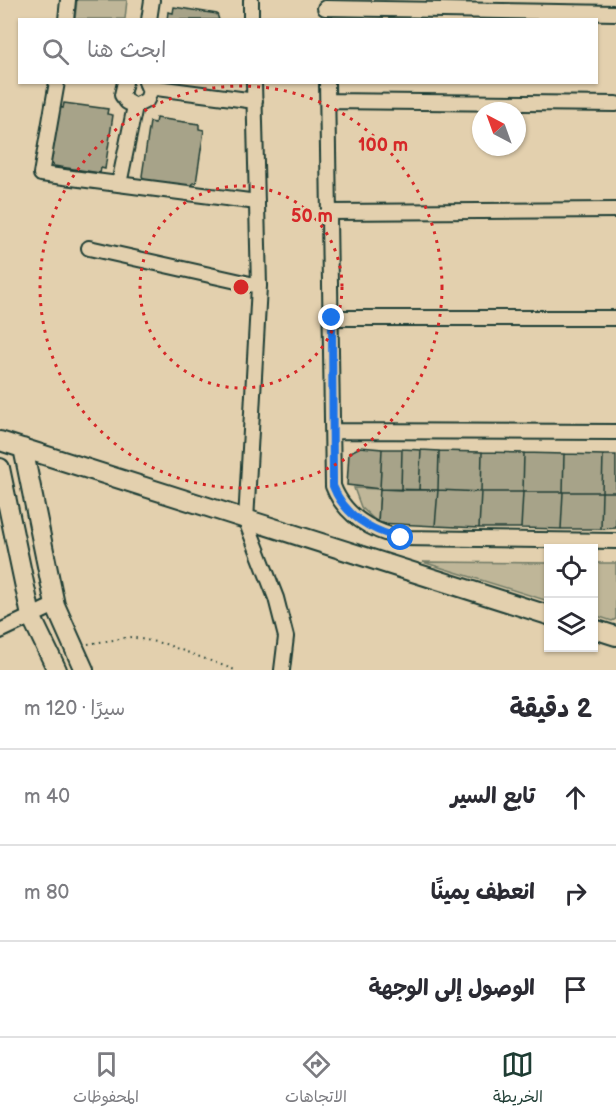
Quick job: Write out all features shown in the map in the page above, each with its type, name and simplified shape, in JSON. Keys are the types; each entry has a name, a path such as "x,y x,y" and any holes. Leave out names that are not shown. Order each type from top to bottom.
{"main road":[{"path":"0,441 246,521 544,613"},
{"path":"23,448 54,605 84,670"},
{"path":"0,468 32,616 57,670"},
{"path":"598,630 616,636"}],"street":[{"path":"66,18 68,0"},
{"path":"149,18 152,0"},
{"path":"251,0 251,18"},
{"path":"325,9 616,13"},
{"path":"57,84 41,174 257,202"},
{"path":"124,84 122,95 127,102 135,106"},
{"path":"254,84 259,286 246,521 276,598 286,637 282,670"},
{"path":"327,84 333,486 340,502 356,518 389,535 401,538 616,541"},
{"path":"135,106 147,100 148,85 255,101"},
{"path":"327,100 616,104"},
{"path":"119,184 135,106"},
{"path":"329,212 616,210"},
{"path":"89,248 259,286"},
{"path":"332,318 616,318"},
{"path":"333,431 616,432"},
{"path":"0,631 54,605"}],"path":[{"path":"73,646 131,637 165,644 235,670"}],"shaded area":[{"path":"77,0 127,0 125,18 75,18"},
{"path":"354,488 380,489 378,523 361,507"},
{"path":"423,562 544,563 544,600"},
{"path":"598,563 616,563 616,619 612,621 598,616"}],"building":[{"path":"174,7 217,14 218,18 167,18 168,12 173,13"},
{"path":"64,103 108,109 107,114 113,115 105,169 101,168 100,173 54,166 50,161 58,107 63,108"},
{"path":"156,118 199,124 199,129 204,130 196,183 193,183 192,188 145,181 142,176 150,122 155,123"},
{"path":"360,447 382,449 380,489 347,485 349,453"},
{"path":"382,449 402,449 401,490 380,489"},
{"path":"402,449 421,450 419,490 401,490"},
{"path":"421,450 439,451 438,490 419,490"},
{"path":"439,451 482,452 481,492 438,490"},
{"path":"482,452 524,453 523,492 481,492"},
{"path":"524,453 564,454 563,492 523,492"},
{"path":"564,454 603,455 602,492 563,492"},
{"path":"603,455 616,455 616,492 602,492"},
{"path":"380,489 438,490 435,526 378,523"},
{"path":"438,490 481,492 479,528 435,526"},
{"path":"481,492 523,492 521,528 479,528"},
{"path":"523,492 563,492 561,529 521,528"},
{"path":"563,492 602,492 601,529 561,529"},
{"path":"602,492 616,492 616,528 601,529"}],"route":[{"path":"332,318 333,486 340,502 356,518 379,531 401,538"}]}
